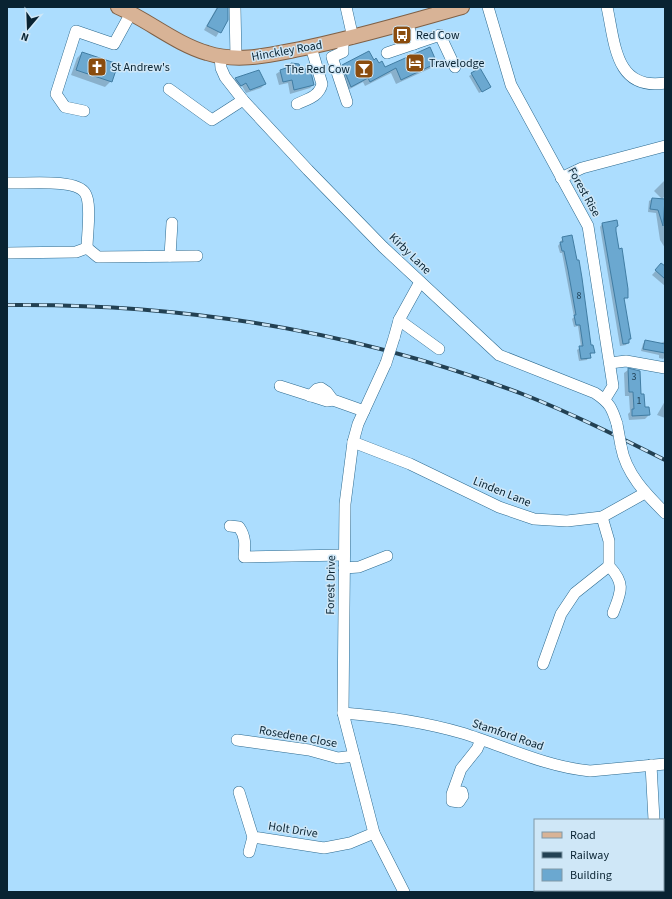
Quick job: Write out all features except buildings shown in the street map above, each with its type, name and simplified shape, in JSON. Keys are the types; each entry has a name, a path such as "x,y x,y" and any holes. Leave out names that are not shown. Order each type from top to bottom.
{"main road":[{"name":"Hinckley Road","path":"118,7 193,48 220,56 236,58 271,55 348,39 461,7"}],"street":[{"path":"235,7 236,58"},
{"path":"346,7 348,39 343,52 332,57 347,102"},
{"name":"Forest Rise","path":"488,7 512,85 588,226 613,386 605,399"},
{"path":"607,7 617,56 629,76 639,83 653,85 665,83"},
{"path":"84,111 65,107 56,94 76,31 114,44 131,13"},
{"path":"407,22 414,44"},
{"path":"387,54 440,35 455,67"},
{"path":"297,104 316,95 321,88 322,84 312,47"},
{"name":"Kirby Lane","path":"220,56 221,68 243,100 308,170 420,282 499,354 595,393 605,399"},
{"path":"169,88 212,120 243,100"},
{"path":"561,178 582,168 665,146"},
{"path":"7,183 69,184 80,188 86,194 88,203 87,248"},
{"path":"170,256 175,230"},
{"path":"7,254 76,252 87,248"},
{"path":"87,248 98,257 197,256"},
{"name":"Forest Drive","path":"404,892 374,833 342,713 345,504 353,442 358,424 386,362 399,320 420,282"},
{"path":"399,320 439,349"},
{"path":"610,363 626,361 665,368"},
{"path":"280,386 310,396 313,392 321,388 327,392 333,400 364,411"},
{"path":"605,399 612,406 626,464 645,493 665,513"},
{"name":"Linden Lane","path":"353,442 410,464 499,507 534,519 567,521 602,517 645,493"},
{"path":"602,517 609,541 609,566 619,577 621,591 613,613"},
{"path":"230,526 239,527 243,532 246,542 244,557 344,555"},
{"path":"344,568 359,566 387,556"},
{"path":"543,664 564,608 575,592 609,566"},
{"name":"Stamford Road","path":"342,713 374,716 461,733 545,762 578,770 590,771 665,764"},
{"name":"Rosedene Close","path":"237,740 309,750 338,758 354,756"},
{"path":"453,790 461,769 477,749 481,740"},
{"path":"651,765 654,819"},
{"name":"Holt Drive","path":"239,792 253,837 249,852"},
{"name":"Holt Drive","path":"253,837 324,848 350,843 374,833"}],"railway":[{"path":"7,305 139,309 205,316 335,338 399,354 463,373 525,395 613,434 665,460"}],"place":[{"name":"Red Cow","path":"402,35"},
{"name":"Travelodge","path":"415,63"},
{"name":"St Andrew's","path":"97,67"},
{"name":"The Red Cow","path":"364,69"}]}
